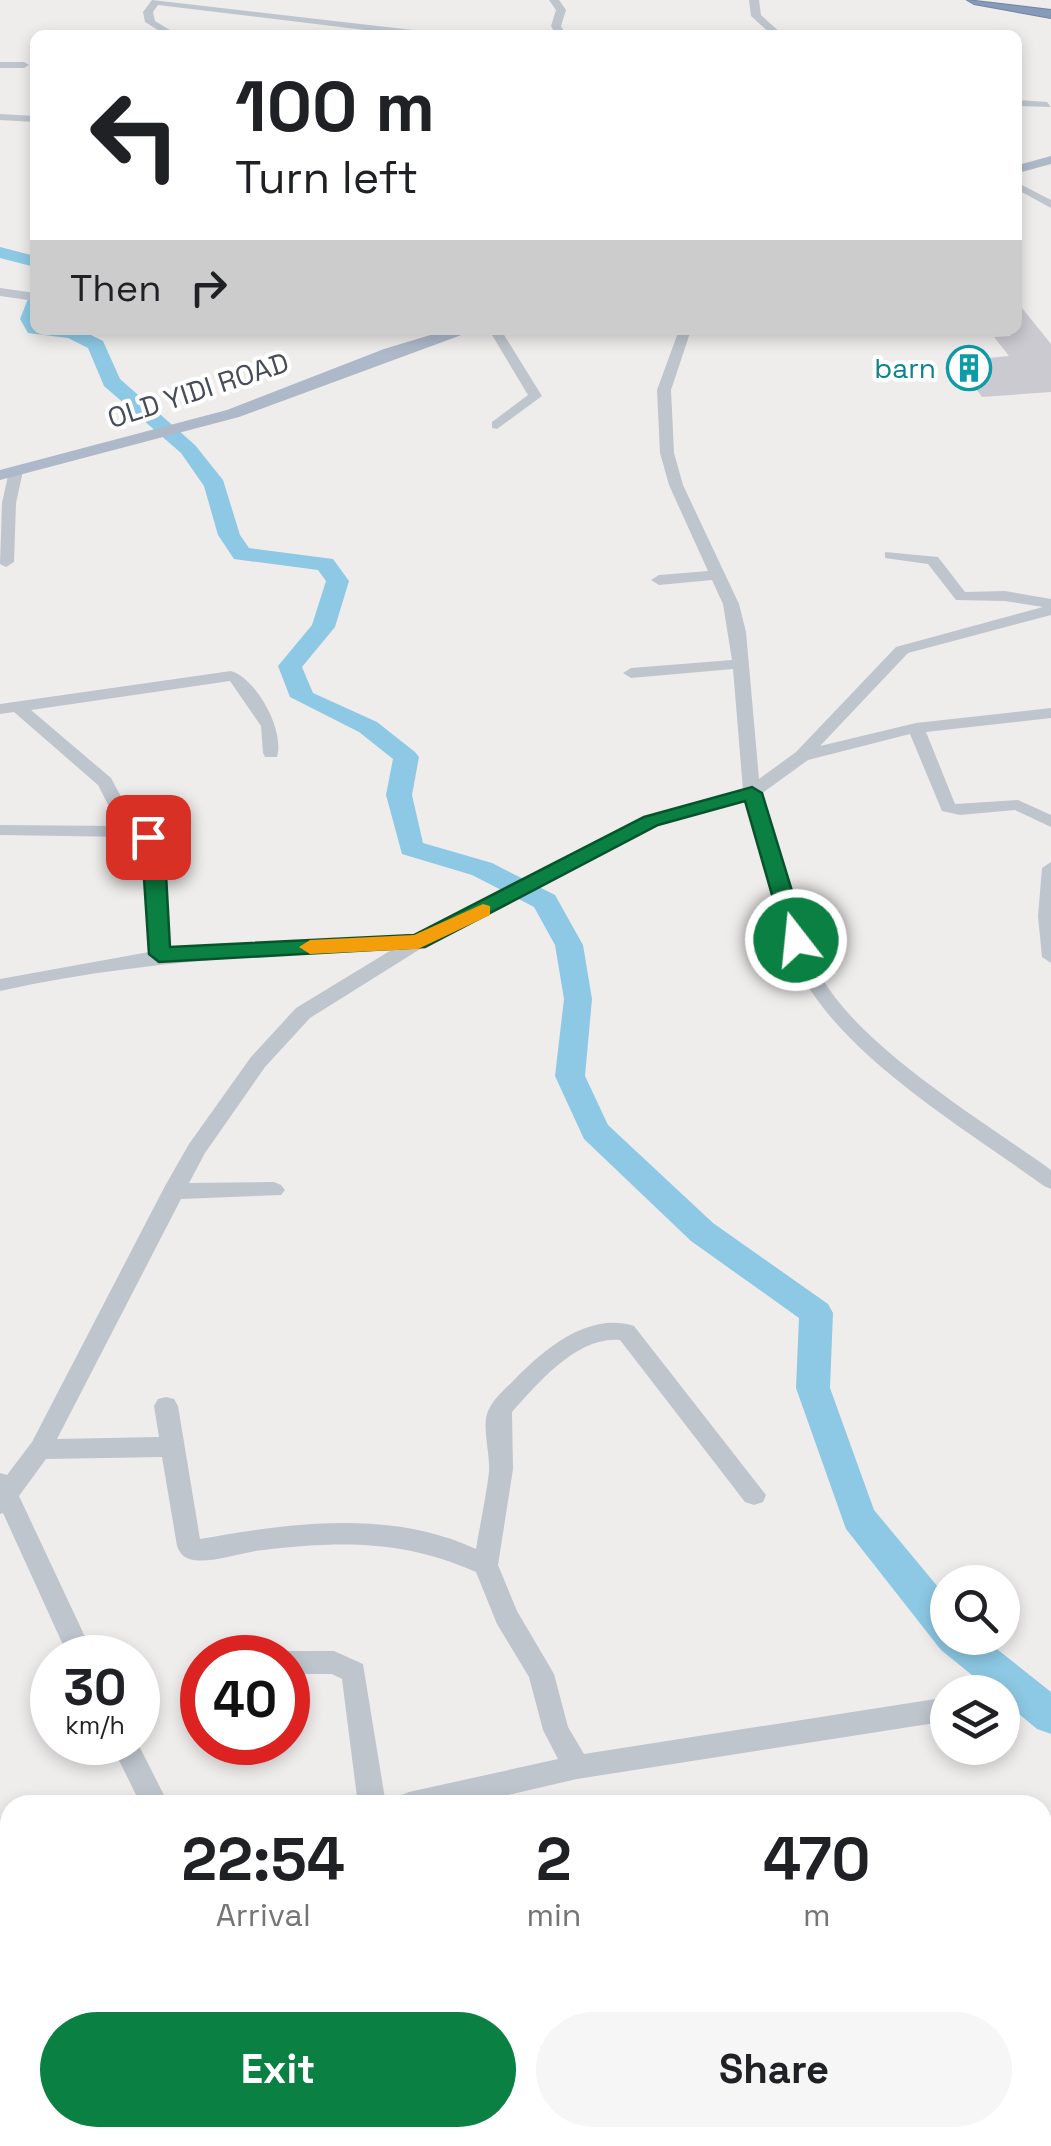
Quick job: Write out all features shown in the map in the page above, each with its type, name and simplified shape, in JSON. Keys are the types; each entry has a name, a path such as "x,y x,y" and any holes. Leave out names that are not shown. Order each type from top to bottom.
{"highway":[{"path":"977,0 1051,12"},
{"path":"996,0 1051,12"}],"main road":[{"path":"1022,168 1051,160"},
{"name":"OLD YIDI ROAD","path":"8,473 169,433 268,400 398,346 445,335"}],"street":[{"path":"554,0 560,10 558,30"},
{"path":"754,0 756,16 772,30"},
{"path":"165,30 150,22 148,12 158,1 334,30"},
{"path":"0,65 24,66"},
{"path":"1022,103 1047,105"},
{"path":"0,117 30,119"},
{"path":"1022,188 1051,204"},
{"path":"0,292 30,296"},
{"path":"497,425 535,396 498,335"},
{"path":"683,335 664,390 663,422 676,485 718,575 738,632 752,793 796,940 813,979 839,1016 879,1054 1051,1181"},
{"path":"6,562 8,473"},
{"path":"890,555 933,560 960,597 1005,596 1051,607"},
{"path":"658,580 718,575"},
{"path":"71,1635 3,1492 40,1448 172,1191 258,1062 303,1013 418,942 651,821 752,793 802,756 902,650 1051,607"},
{"path":"631,672 740,664"},
{"path":"10,709 231,676 239,679 269,726 272,753"},
{"path":"10,709 105,782 131,832"},
{"path":"802,756 916,728 1051,714"},
{"path":"916,728 948,807 960,810 1018,805 1051,822"},
{"path":"0,830 131,832 148,837 154,845 159,954"},
{"path":"1051,868 1051,956"},
{"path":"0,985 159,954 418,942"},
{"path":"172,1191 274,1190"},
{"path":"577,1767 556,1730 541,1674 506,1616 486,1565 499,1486 498,1418 502,1406 531,1376 593,1331 626,1332 754,1495"},
{"path":"166,1406 188,1546 195,1550 295,1536 351,1535 436,1544 486,1565"},
{"path":"40,1448 170,1447"},
{"path":"310,1663 334,1662 354,1672 371,1795"},
{"path":"453,1795 577,1767 930,1713"},
{"path":"135,1765 150,1795"}],"building":[{"path":"1022,308 1051,344 1051,392 982,397 956,361 1009,356 994,337 1022,335"}],"waterway":[{"path":"0,252 30,261"},
{"path":"30,316 30,321"},
{"path":"76,335 96,345 111,382 188,449 215,485 229,535 242,554 325,564 338,581 323,627 290,666 302,697 368,727 406,757 399,795 411,848 482,869 545,901 569,945 578,999 570,1076 595,1131 702,1232 816,1313 813,1388 859,1518 930,1606"},
{"path":"976,1655 1051,1716"}],"slow traffic":[{"path":"310,947 418,942 483,910"}],"place":[{"name":"barn","path":"969,368"}],"route":[{"path":"148,837 154,845 159,954 418,942 651,821 752,793 796,940"}]}
